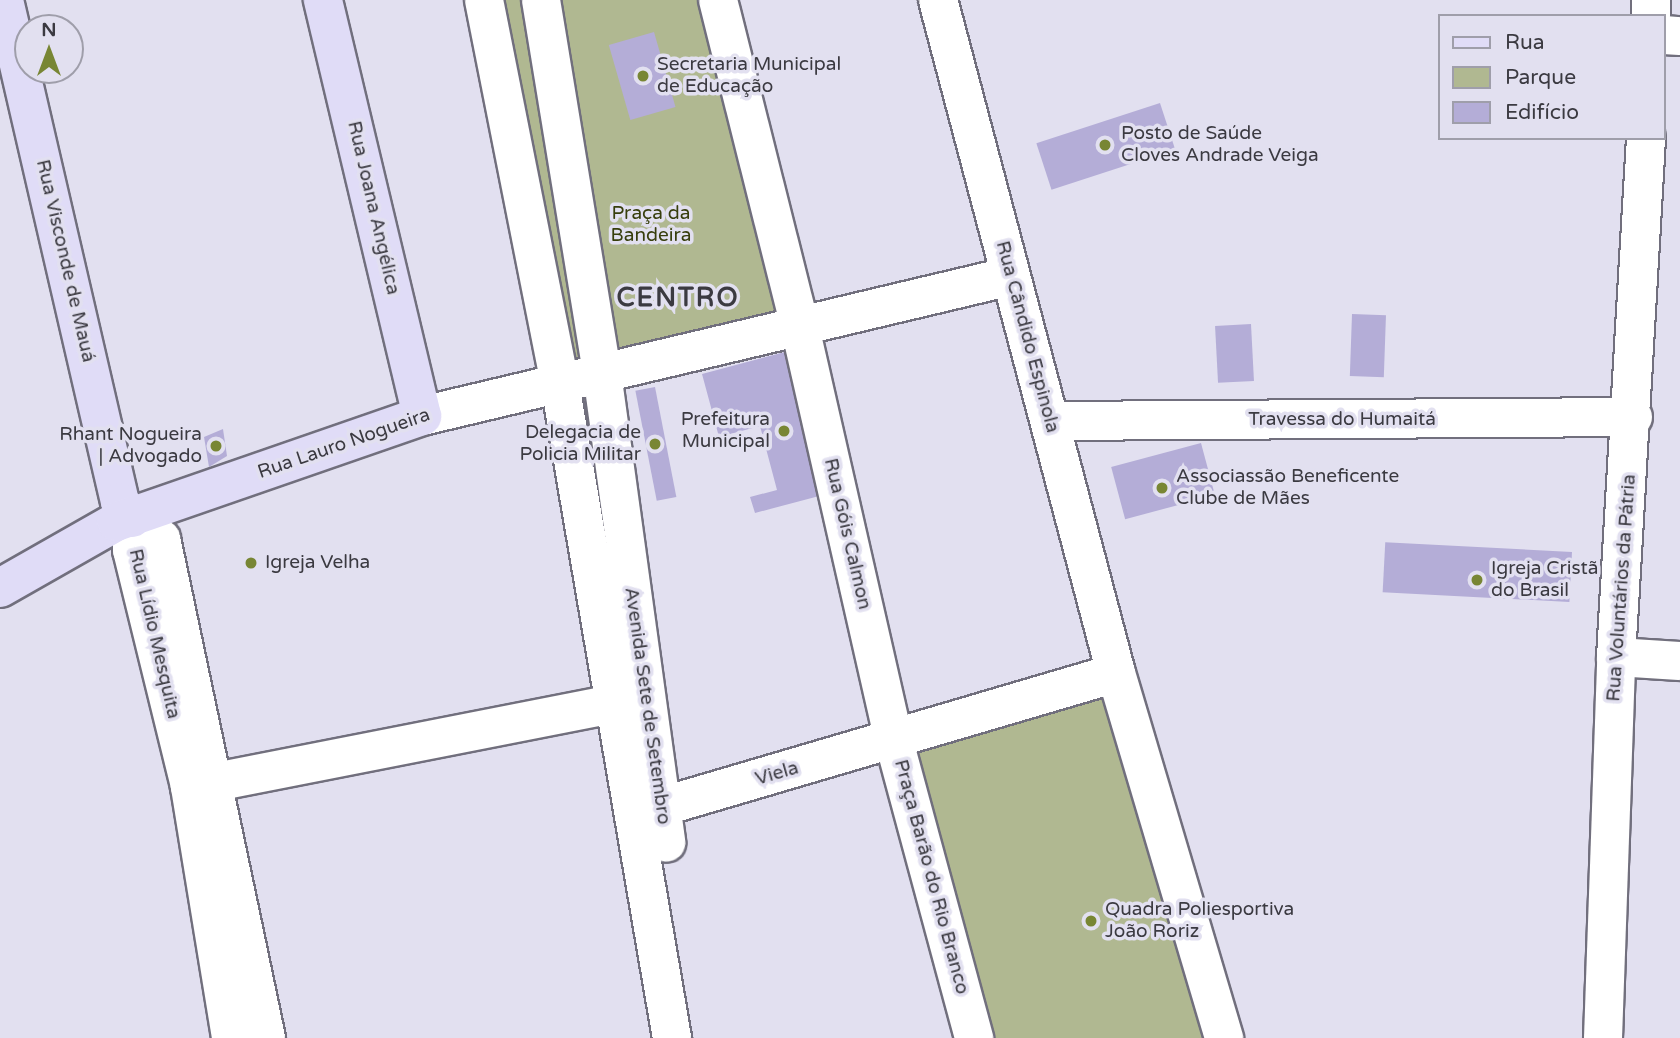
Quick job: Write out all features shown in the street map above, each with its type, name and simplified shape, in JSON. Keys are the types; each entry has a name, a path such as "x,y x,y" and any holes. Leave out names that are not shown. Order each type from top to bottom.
{"main road":[{"name":"Rua Visconde de Mauá","path":"4,0 120,502 132,518"},
{"name":"Rua Joana Angélica","path":"323,0 422,415"},
{"name":"Rua Lauro Nogueira","path":"0,588 116,522 422,415"},
{"path":"0,603 125,532 132,518"}],"street":[{"path":"602,373 541,0 485,7 560,384 1010,276"},
{"path":"719,0 800,327"},
{"name":"Rua Cândido Espinola","path":"938,0 1116,673"},
{"name":"Rua Voluntários da Pátria","path":"1604,1038 1616,657 1633,417 1646,140"},
{"path":"524,205 572,193"},
{"name":"Rua Góis Calmon","path":"800,327 894,741"},
{"name":"Avenida Sete de Setembro","path":"602,373 672,1038"},
{"name":"Rua Lauro Nogueira","path":"422,415 560,384"},
{"name":"Avenida Sete de Setembro","path":"560,384 614,704 647,811 699,1038"},
{"name":"Travessa do Humaitá","path":"1050,421 1633,417"},
{"name":"Rua Lídio Mesquita","path":"132,518 160,539 202,784 253,1037"},
{"path":"1616,657 1680,661"},
{"path":"1116,673 1224,1038"},
{"name":"Praça Barão do Rio Branco","path":"974,1038 894,741 1116,673"},
{"path":"202,784 614,704"},
{"name":"Viela","path":"647,811 894,741"}],"green space":[{"name":"Praça da Bandeira","path":"484,0 718,0 800,327 560,384"},
{"path":"1116,673 1224,1038 974,1038 894,741"}],"building":[{"name":"Secretaria Municipal de Educação","path":"654,32 675,107 630,120 609,45"},
{"name":"Posto de Saúde Cloves Andrade Veiga","path":"1160,103 1175,150 1052,190 1036,143"},
{"path":"1352,314 1386,315 1384,377 1350,376"},
{"path":"1251,324 1254,381 1218,383 1215,326"},
{"name":"Prefeitura Municipal","path":"785,352 823,495 755,513 750,497 777,490 760,426 719,437 702,374"},
{"name":"Delegacia de Policia Militar","path":"655,387 676,497 657,501 635,391"},
{"name":"Rhant Nogueira | Advogado","path":"223,429 227,456 209,467 204,437"},
{"path":"1201,443 1215,495 1125,519 1111,467"},
{"name":"Igreja Cristã do Brasil","path":"1385,542 1572,552 1569,602 1383,592"}],"place":[{"name":"Secretaria Municipal de Educação","path":"643,76"},
{"name":"Posto de Saúde Cloves Andrade Veiga","path":"1105,145"},
{"name":"Prefeitura Municipal","path":"784,431"},
{"name":"Delegacia de Policia Militar","path":"655,444"},
{"name":"Rhant Nogueira | Advogado","path":"216,446"},
{"name":"Associassão Beneficente Clube de Mães","path":"1162,488"},
{"name":"Igreja Velha","path":"251,563"},
{"name":"Igreja Cristã do Brasil","path":"1477,580"},
{"name":"Quadra Poliesportiva João Roriz","path":"1091,921"}],"district":[{"name":"CENTRO","path":"678,298"}]}
